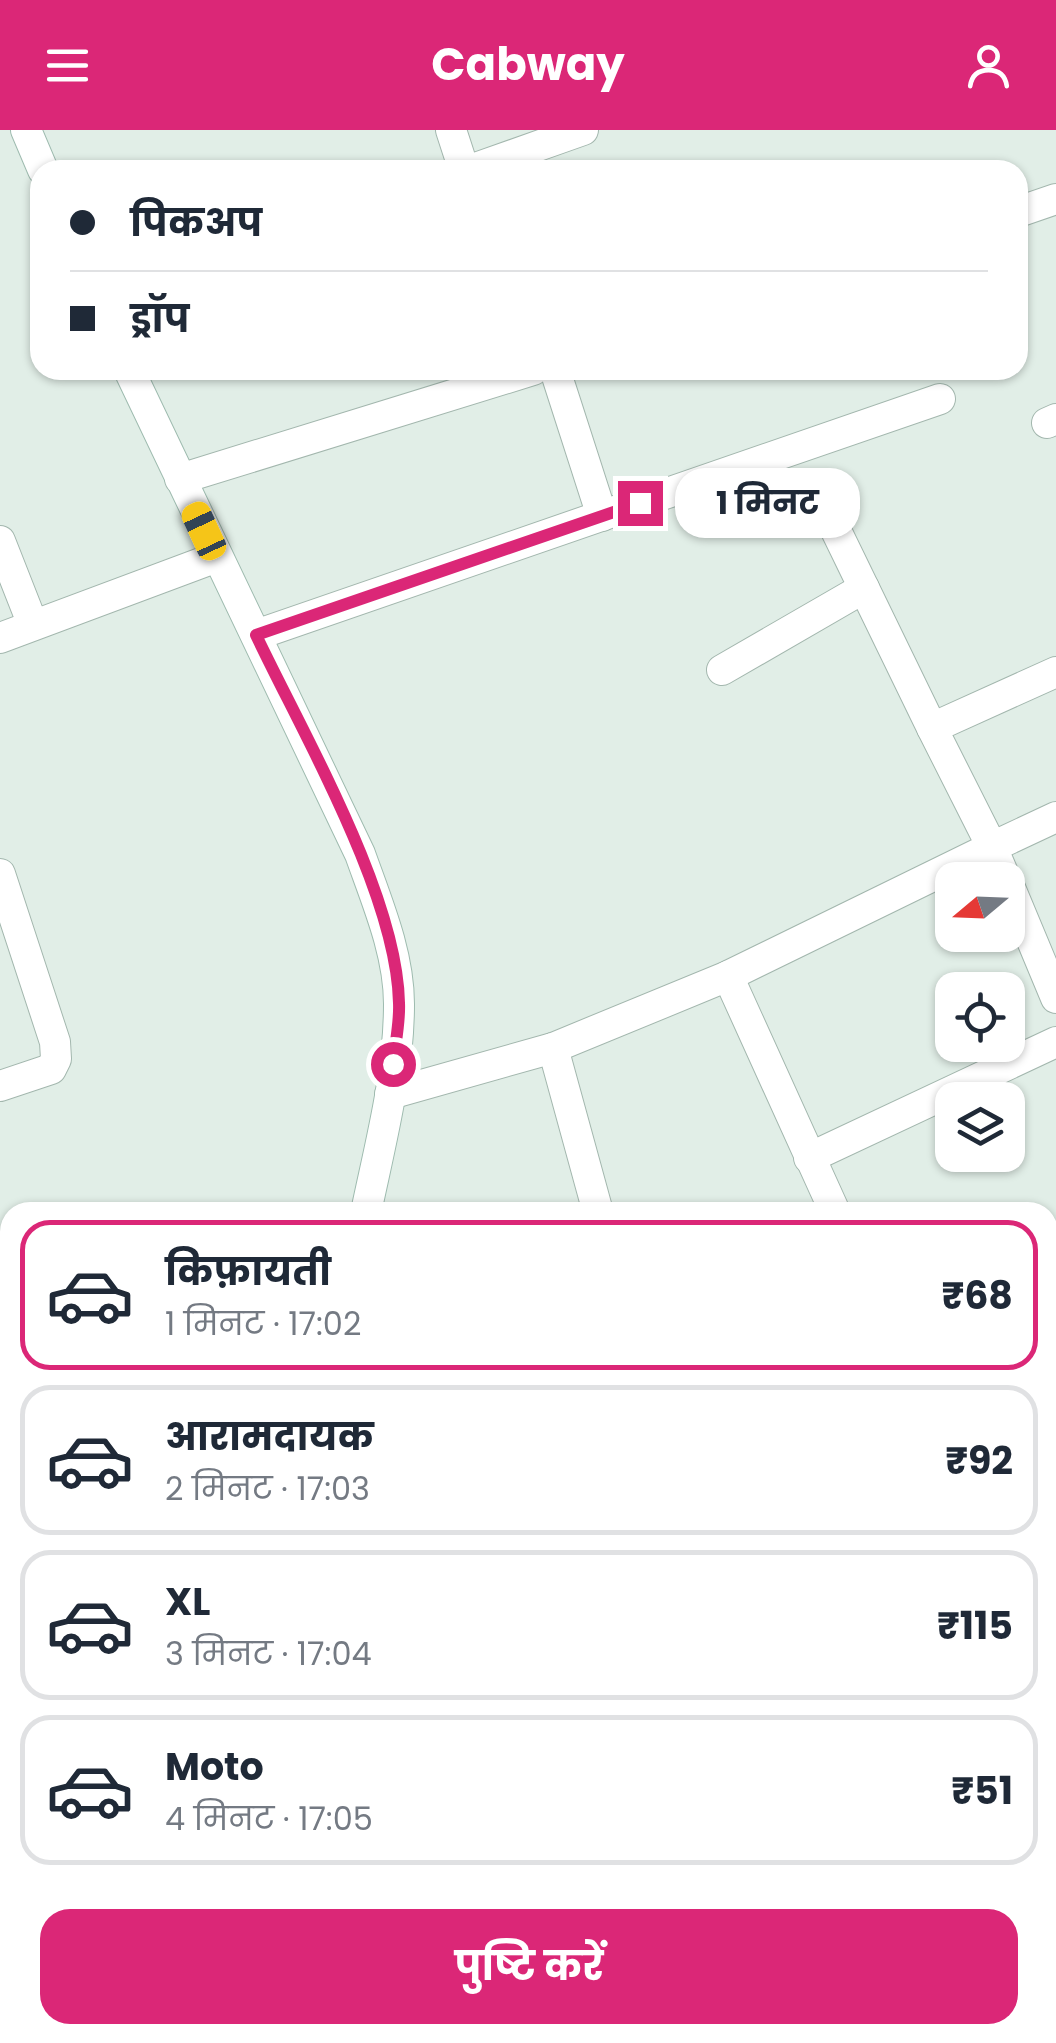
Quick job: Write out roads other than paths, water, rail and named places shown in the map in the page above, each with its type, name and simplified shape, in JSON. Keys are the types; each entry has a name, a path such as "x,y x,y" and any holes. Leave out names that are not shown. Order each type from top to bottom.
{"street":[{"path":"26,130 38,160"},
{"path":"451,130 472,160"},
{"path":"500,160 583,130"},
{"path":"1028,209 1056,200"},
{"path":"133,380 360,854 388,936 399,1003 390,1094 368,1202"},
{"path":"180,479 501,380"},
{"path":"558,380 602,516"},
{"path":"256,635 940,399"},
{"path":"827,512 998,862"},
{"path":"0,542 34,626"},
{"path":"0,638 217,557"},
{"path":"722,670 864,588"},
{"path":"932,728 1056,672"},
{"path":"390,1094 553,1048 728,976 1056,817"},
{"path":"0,874 54,1042 56,1059 51,1068 0,1086"},
{"path":"1025,925 1056,998"},
{"path":"728,976 830,1202"},
{"path":"809,1158 1056,1042"},
{"path":"553,1048 595,1202"}]}
